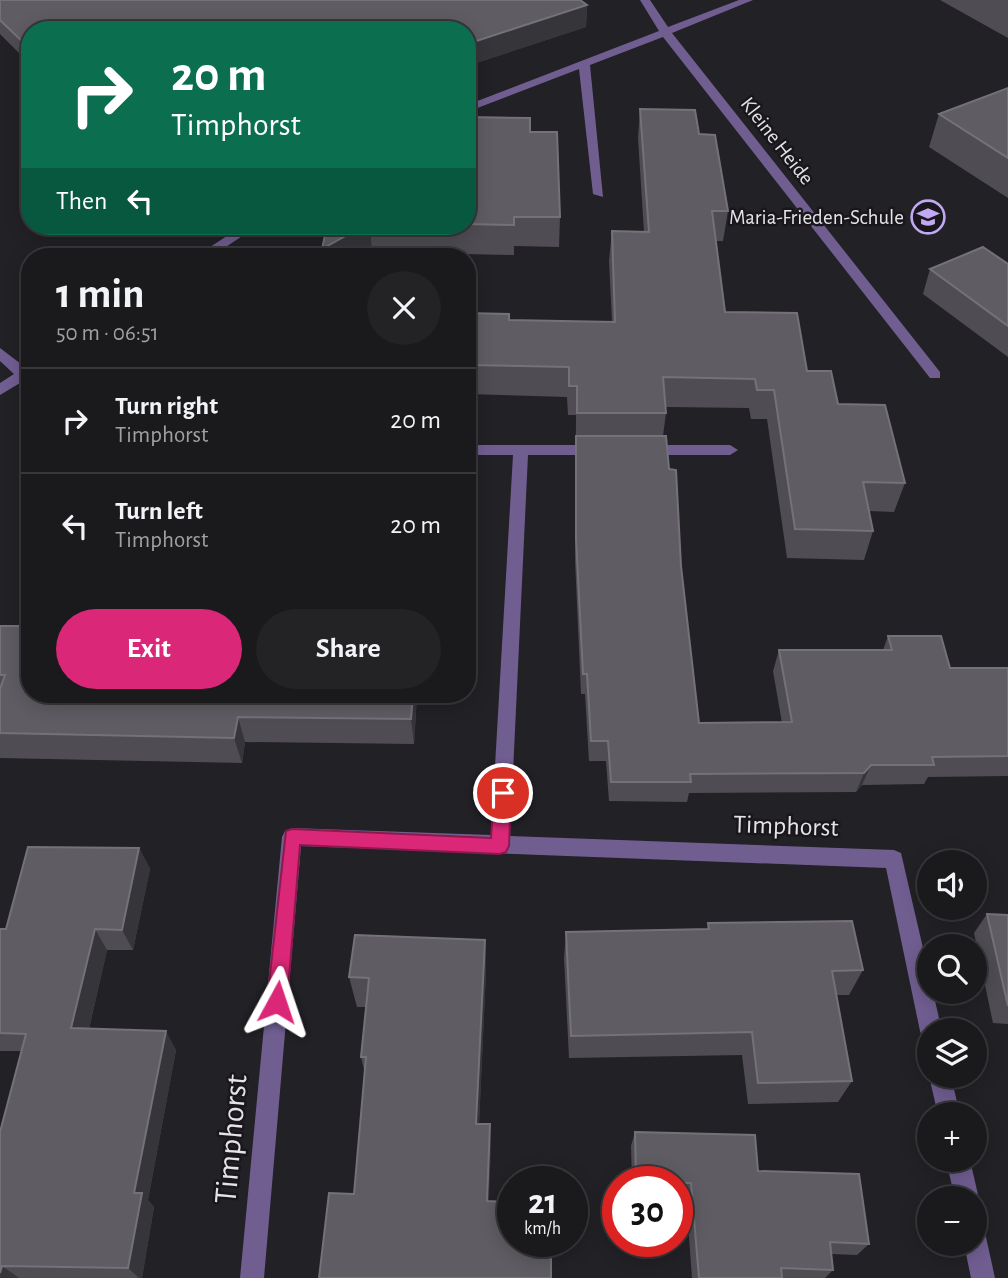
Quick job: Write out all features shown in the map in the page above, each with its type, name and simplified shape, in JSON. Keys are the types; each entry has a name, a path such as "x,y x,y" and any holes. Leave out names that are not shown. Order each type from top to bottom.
{"street":[{"name":"Kleine Heide","path":"645,0 665,32 935,375"},
{"path":"476,105 748,0"},
{"path":"584,63 599,194"},
{"path":"216,248 237,235"},
{"path":"0,353 21,368"},
{"path":"0,390 21,376"},
{"path":"476,450 730,450"},
{"path":"500,846 520,450"},
{"name":"Timphorst","path":"252,1278 292,837 894,859 928,1018"},
{"path":"979,1256 984,1278"}],"building":[{"path":"0,0 580,0 587,5 476,41 476,21 21,21 21,40 0,20"},
{"path":"1008,88 1008,158 939,114"},
{"path":"640,109 695,110 699,134 715,135 728,211 712,211 725,312 797,313 807,371 831,371 838,404 885,405 905,483 863,482 873,531 795,529 774,390 757,390 755,379 663,377 666,413 577,413 577,386 569,386 569,367 476,365 476,313 509,314 509,320 615,322 612,231 649,232"},
{"path":"476,117 530,118 530,132 557,132 560,217 514,217 514,225 476,224"},
{"path":"325,235 347,235 324,248"},
{"path":"983,247 1008,264 1008,326 930,269"},
{"path":"576,436 666,436 669,469 676,470 681,566 699,723 792,722 779,650 892,650 888,636 941,636 950,668 1008,668 1008,756 932,757 934,765 871,765 864,773 690,774 691,782 611,782 608,741 591,741 587,674 583,674 576,538"},
{"path":"0,626 21,626 21,703 412,703 411,719 238,717 234,738 0,733 0,689 5,675 0,675"},
{"path":"28,847 139,848 122,930 95,929 71,1028 166,1031 134,1193 142,1193 128,1268 2,1266 0,1273 0,1132 26,1034 0,1033 0,929 6,929"},
{"path":"987,914 1008,915 1008,1006"},
{"path":"852,921 863,970 832,971 852,1081 758,1083 752,1032 571,1036 566,932 709,929 708,923"},
{"path":"355,935 485,940 476,1124 490,1124 487,1201 497,1201 497,1257 551,1257 551,1278 319,1278 329,1193 354,1194 366,1057 361,1057 369,978 349,977"},
{"path":"635,1132 755,1135 758,1171 859,1174 869,1244 830,1242 833,1270 781,1268 782,1278 699,1278 693,1207 693,1166 636,1166"}],"place":[{"name":"Maria-Frieden-Schule","path":"928,217"}],"route":[{"path":"277,1002 292,837 500,846 503,793"}]}
